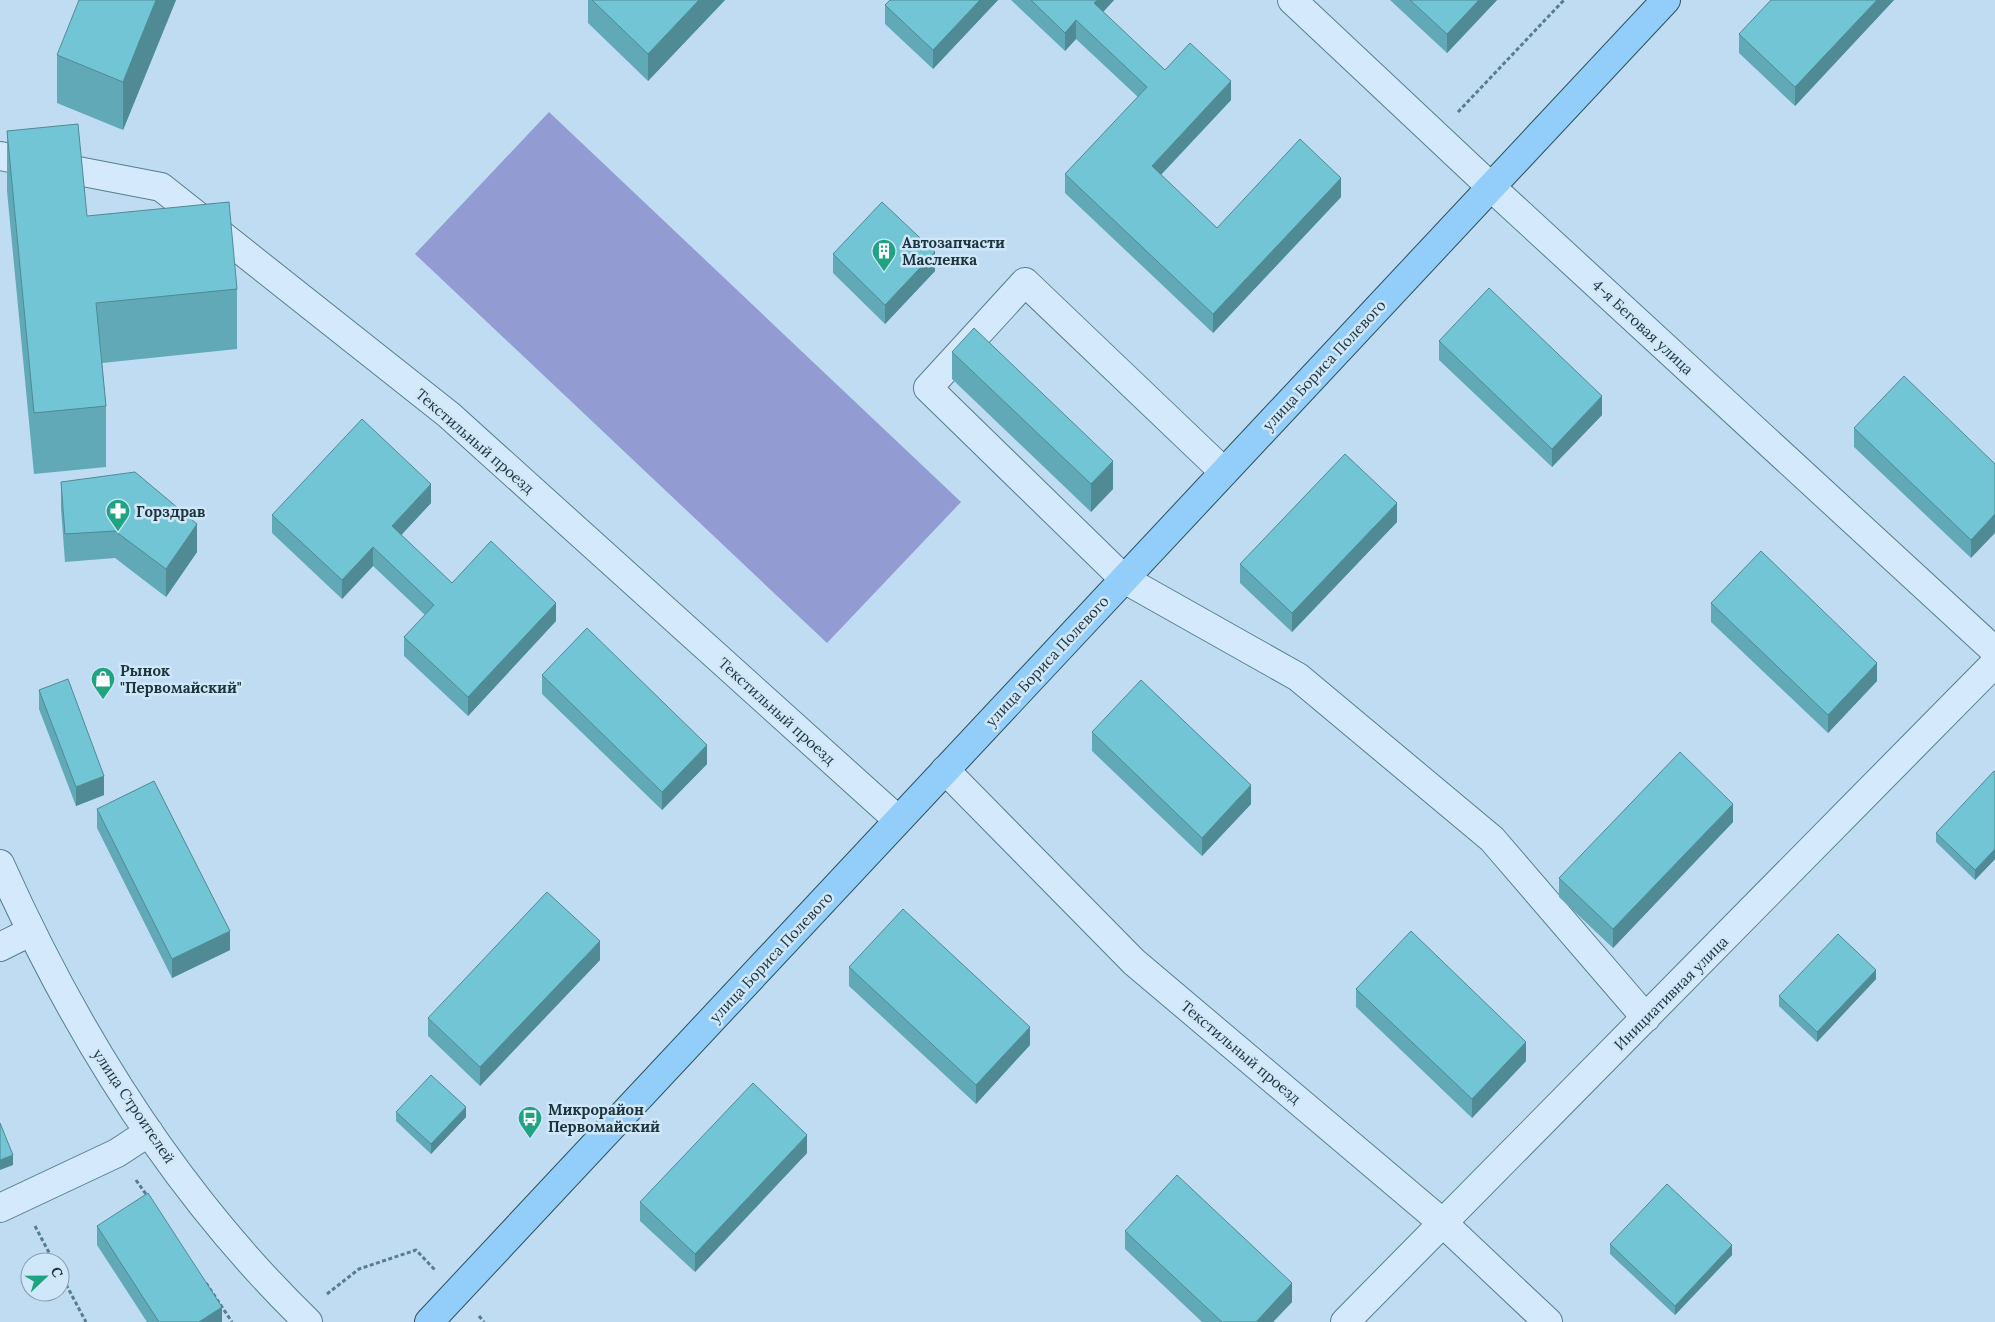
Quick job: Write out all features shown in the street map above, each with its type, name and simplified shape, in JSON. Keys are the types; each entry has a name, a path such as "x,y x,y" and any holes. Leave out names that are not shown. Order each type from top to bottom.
{"main road":[{"name":"улица Бориса Полевого","path":"429,1322 1666,0"}],"street":[{"name":"4-я Беговая улица","path":"1292,0 1491,187 1995,651"},
{"name":"Текстильный проезд","path":"0,156 161,187 449,415 898,820"},
{"path":"1224,472 1025,282 928,388 1124,580 1298,677 1492,839 1646,1018"},
{"name":"Инициативная улица","path":"1345,1322 1444,1224 1995,663"},
{"name":"Текстильный проезд","path":"945,770 1134,962 1444,1224 1548,1322"},
{"name":"улица Строителей","path":"0,864 30,932 96,1051 149,1132 241,1250 304,1319"},
{"path":"0,947 30,932"},
{"path":"10,1203 118,1153 149,1132"}],"path":[{"path":"1436,135 1564,0"},
{"path":"10,1203 47,1252"},
{"path":"304,1319 359,1269 416,1250 484,1322"},
{"path":"70,1292 86,1322"}],"shaded area":[{"path":"549,112 961,502 827,643 415,254"}],"building":[{"path":"79,0 156,0 123,82 57,55"},
{"path":"592,0 699,0 648,54"},
{"path":"890,0 980,0 933,50 885,5"},
{"path":"1031,0 1097,0 1094,3 1165,70 1190,43 1231,81 1152,166 1217,228 1300,139 1341,178 1213,314 1065,174 1147,87 1076,20 1065,33"},
{"path":"1410,0 1479,0 1447,34"},
{"path":"1771,0 1877,0 1795,87 1739,34"},
{"path":"78,124 87,216 229,202 237,289 96,303 106,406 34,413 7,131"},
{"name":"Автозапчасти Масленка","path":"882,202 935,252 885,305 833,254"},
{"path":"1489,288 1602,396 1552,449 1439,341"},
{"path":"974,328 1113,461 1091,484 952,352"},
{"path":"1904,376 1995,464 1995,514 1971,540 1854,428"},
{"path":"362,419 431,484 392,526 452,583 491,541 556,603 468,697 404,637 434,605 373,547 342,580 272,515"},
{"path":"1345,454 1397,503 1292,613 1240,564"},
{"path":"135,472 197,524 166,569 115,531 65,534 61,482"},
{"path":"1761,551 1877,663 1828,715 1711,603"},
{"path":"587,628 707,745 662,792 542,675"},
{"path":"68,679 104,776 76,787 39,690"},
{"path":"1141,680 1251,785 1202,838 1092,732"},
{"path":"1680,752 1733,804 1613,929 1559,878"},
{"path":"1994,771 1995,849 1975,870 1936,833"},
{"path":"154,781 230,931 172,959 97,809"},
{"path":"547,892 600,941 480,1067 428,1018"},
{"path":"903,909 1030,1027 976,1085 849,967"},
{"path":"1411,931 1526,1042 1472,1099 1356,989"},
{"path":"1838,934 1876,970 1817,1032 1779,996"},
{"path":"431,1075 466,1107 431,1144 396,1112"},
{"path":"753,1083 807,1135 695,1254 640,1202"},
{"path":"0,1123 13,1155 0,1160"},
{"path":"1177,1175 1292,1283 1256,1322 1222,1322 1125,1231"},
{"path":"1667,1184 1732,1245 1675,1306 1610,1244"},
{"path":"148,1193 222,1307 199,1322 159,1322 97,1226"}],"place":[{"name":"Автозапчасти Масленка","path":"884,272"},
{"name":"Горздрав","path":"118,532"},
{"name":"Рынок \"Первомайский\"","path":"103,700"},
{"name":"Микрорайон Первомайский","path":"530,1139"}]}
